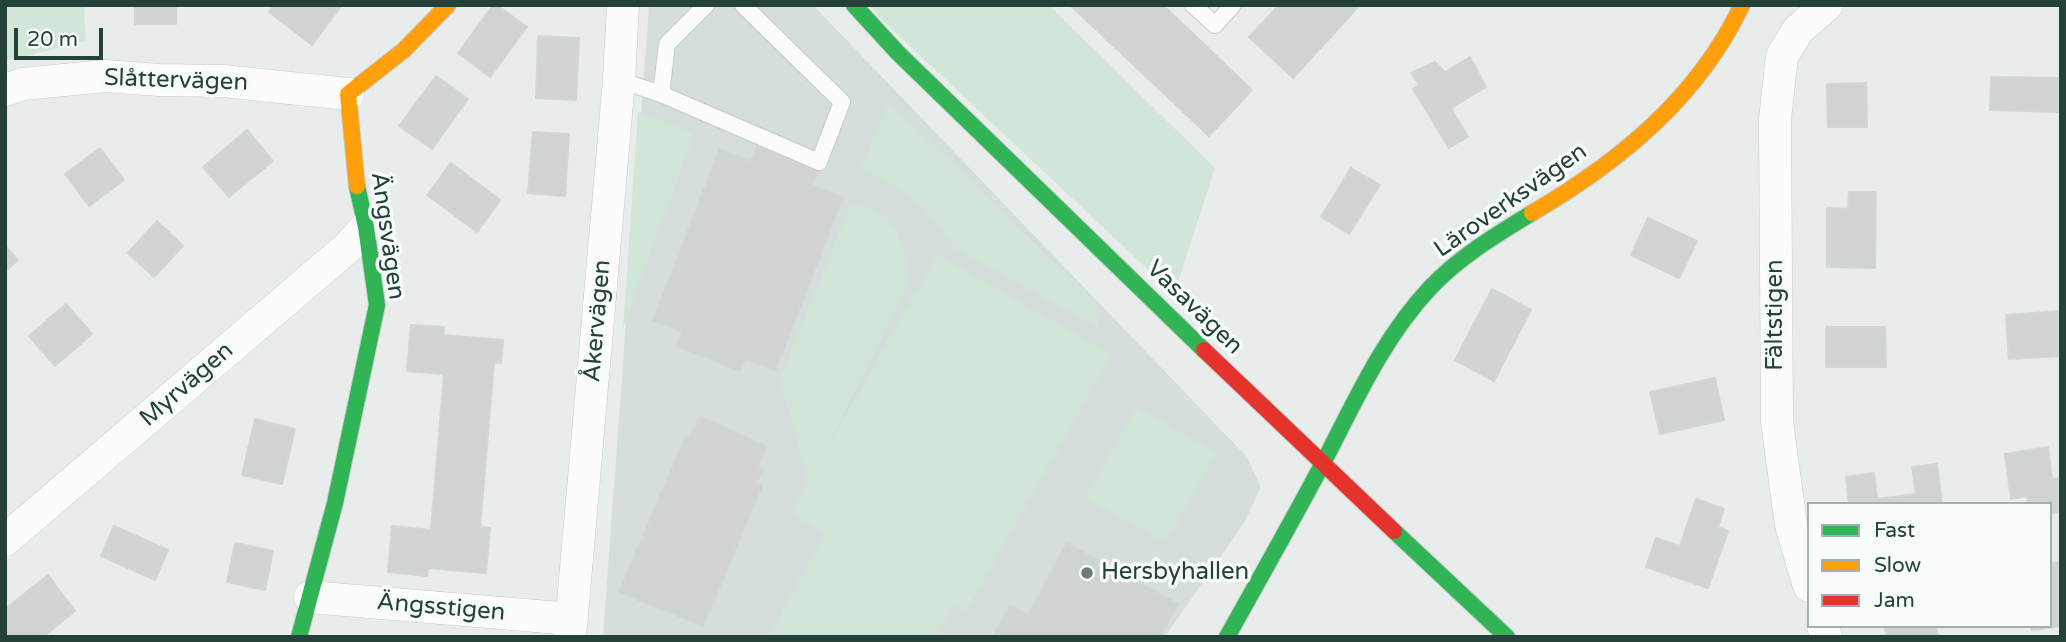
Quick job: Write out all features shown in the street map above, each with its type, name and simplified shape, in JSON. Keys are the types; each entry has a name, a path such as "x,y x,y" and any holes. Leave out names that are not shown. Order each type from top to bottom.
{"street":[{"path":"353,91 404,50 448,5"},
{"name":"Åkervägen","path":"571,628 619,80 623,5"},
{"name":"Vasavägen","path":"854,5 898,53 1322,464 1507,637"},
{"name":"Läroverksvägen","path":"1227,637 1322,464 1366,376 1399,325 1429,289 1459,260 1576,186 1660,118 1699,79 1742,5"},
{"name":"Fältstigen","path":"1807,579 1791,525 1777,422 1775,120 1782,56 1798,30 1827,5"},
{"name":"Slåttervägen","path":"5,90 23,84 105,76 223,81 353,91"},
{"name":"Ängsvägen","path":"299,637 335,503 377,305 366,227 357,191 353,91"},
{"name":"Myrvägen","path":"5,540 347,248 366,227"},
{"name":"Ängsstigen","path":"310,597 571,628"}],"lane":[{"path":"661,94 667,44 706,5"},
{"path":"619,80 661,94 819,162 842,102 743,5"},
{"path":"1193,5 1215,25 1233,5"}],"shaded area":[{"path":"649,5 813,5 1247,457 1261,487 1244,523 1165,637 603,637"}],"green space":[{"path":"5,5 84,5 86,41 5,61"},
{"path":"870,5 1049,5 1215,168 1174,294 878,16"},
{"path":"889,102 1096,303 1099,328 956,249 925,209 894,185 860,169"},
{"path":"638,112 694,134 623,328"},
{"path":"860,204 882,215 896,230 905,257 909,283 819,462 937,255 1112,355 966,611 954,604 936,637 768,637 825,533 790,513 808,481 780,379 850,206"},
{"path":"1136,407 1217,453 1166,543 1085,498"}],"building":[{"path":"135,5 176,5 176,24 135,24"},
{"path":"274,5 342,5 312,45 269,12"},
{"path":"493,5 497,5 527,27 490,77 458,53"},
{"path":"1070,5 1163,5 1252,90 1209,136"},
{"path":"1279,5 1360,5 1293,78 1249,37"},
{"path":"538,36 579,38 576,100 536,98"},
{"path":"1470,57 1486,87 1451,108 1468,137 1449,148 1413,89 1419,85 1411,73 1435,62 1445,72"},
{"path":"436,76 468,99 432,149 399,126"},
{"path":"1991,77 2059,78 2058,112 1990,110"},
{"path":"1866,83 1867,127 1828,127 1827,84"},
{"path":"247,130 273,161 229,197 203,167"},
{"path":"533,132 569,134 565,196 528,193"},
{"path":"756,147 818,171 812,185 843,197 775,371 745,359 740,371 676,346 682,332 653,320 720,149 751,162"},
{"path":"100,148 124,180 89,206 65,174"},
{"path":"451,163 500,200 477,232 427,195"},
{"path":"1351,168 1380,185 1349,234 1321,217"},
{"path":"1849,192 1876,192 1875,268 1827,267 1827,208 1848,209"},
{"path":"1648,218 1697,241 1679,278 1631,255"},
{"path":"157,221 183,246 154,277 128,253"},
{"path":"5,246 18,260 5,272"},
{"path":"1492,289 1531,310 1494,381 1455,360"},
{"path":"66,304 92,334 55,366 29,336"},
{"path":"2061,311 2061,356 2009,359 2006,315"},
{"path":"411,325 444,327 443,335 503,340 501,363 494,363 480,527 490,528 486,573 428,568 427,576 388,572 392,526 431,530 444,374 407,371"},
{"path":"1826,327 1885,327 1886,367 1826,367"},
{"path":"1715,378 1724,420 1660,434 1650,392"},
{"path":"699,416 766,446 758,467 763,469 757,484 762,486 703,626 619,592 686,436 690,438"},
{"path":"255,419 295,429 282,484 242,475"},
{"path":"2048,447 2052,479 2061,478 2061,512 2052,513 2052,502 2028,502 2027,496 2011,499 2005,454"},
{"path":"1937,464 1942,502 1849,502 1846,477 1874,473 1877,499 1916,494 1912,467"},
{"path":"1696,499 1724,509 1718,527 1728,531 1708,588 1646,567 1656,538 1680,546"},
{"path":"114,526 168,550 155,580 101,556"},
{"path":"235,543 273,551 265,590 227,582"},
{"name":"Hersbyhallen","path":"1067,543 1178,604 1160,637 994,635 1010,605 1028,615"},
{"path":"2061,562 2061,626 2052,627 2052,563"},
{"path":"48,575 75,611 43,637 5,637 5,609"},
{"path":"1885,628 1936,628 1939,637 1887,637"}],"traffic: fast":[{"path":"854,5 898,53 1204,350"},
{"path":"299,637 335,503 377,305 357,186"},
{"path":"1227,637 1370,373 1397,329 1430,288 1453,266 1532,213"},
{"path":"1394,531 1507,637"}],"traffic: slow":[{"path":"357,186 348,94 404,50 448,5"},
{"path":"1532,213 1595,172 1653,125 1703,70 1742,5"}],"traffic: jam":[{"path":"1204,350 1394,531"}],"place":[{"name":"Hersbyhallen","path":"1087,573"}]}
